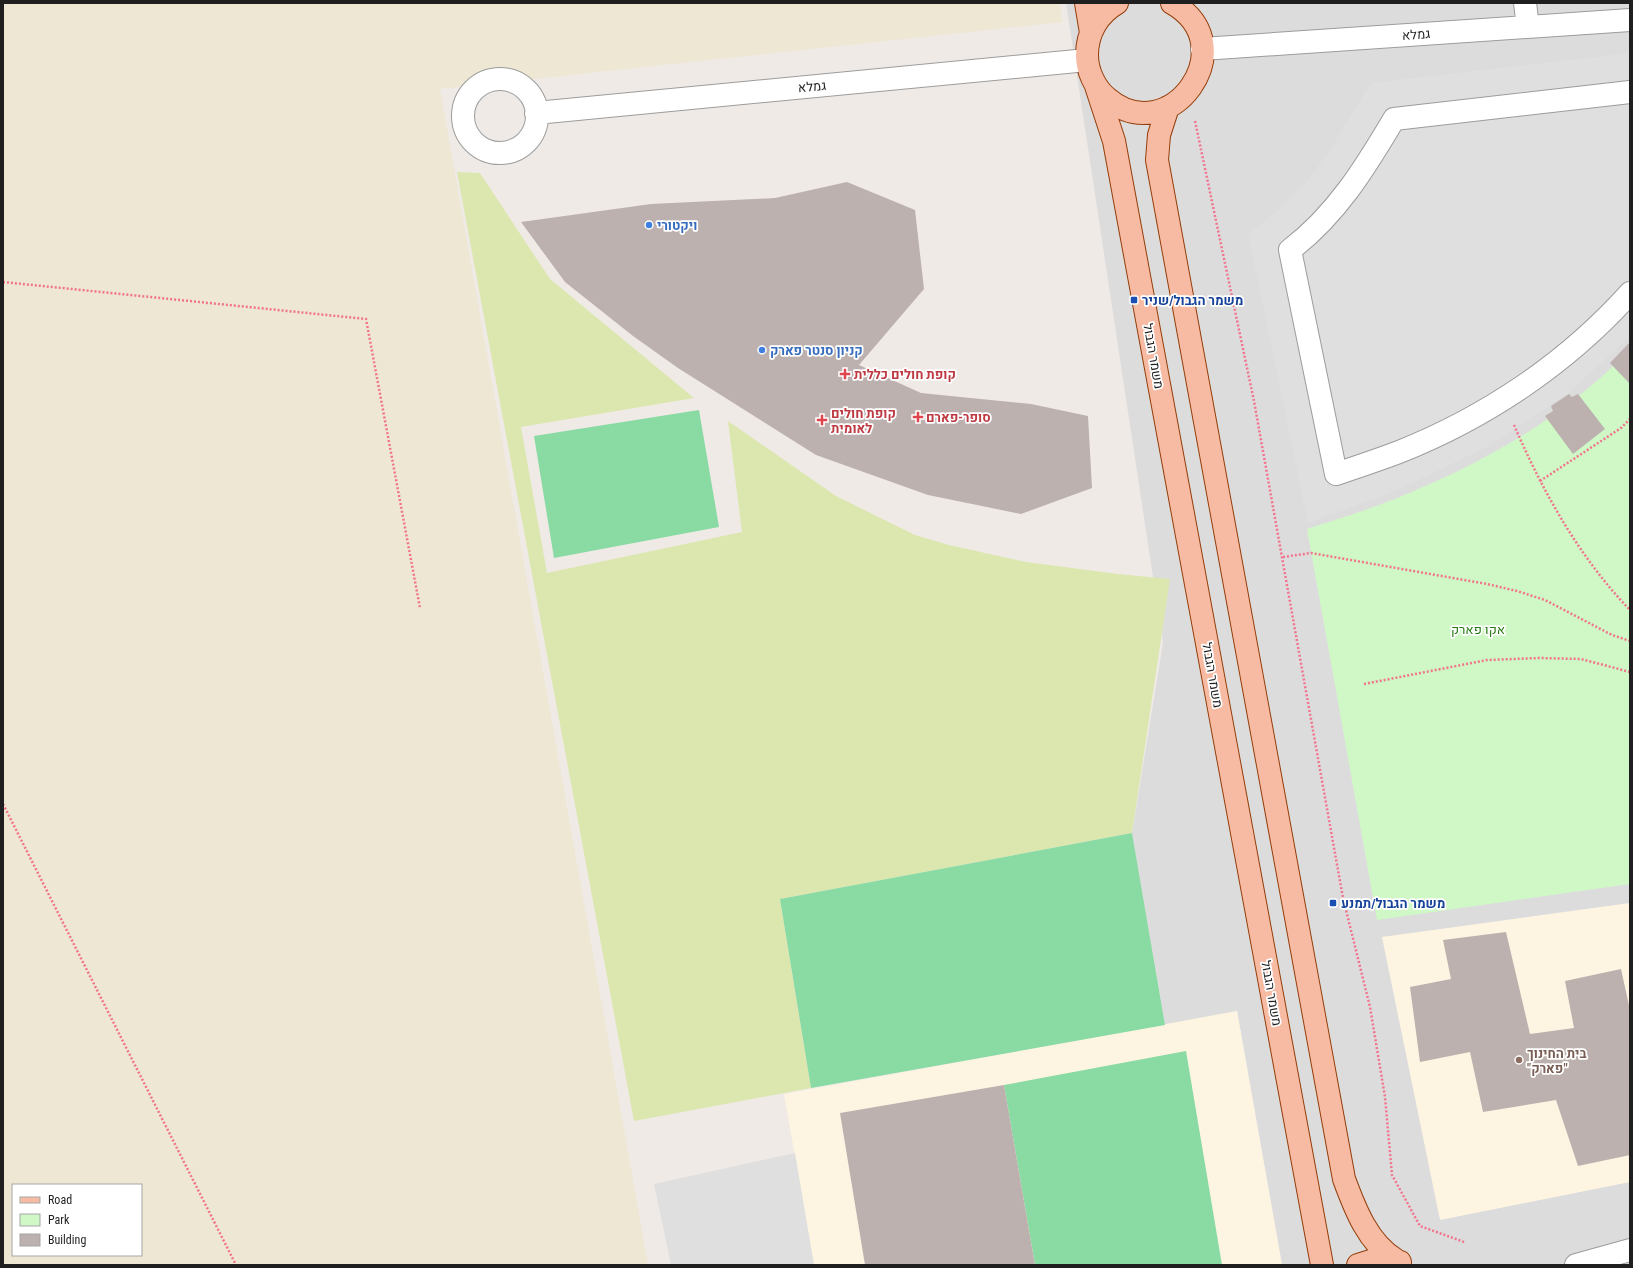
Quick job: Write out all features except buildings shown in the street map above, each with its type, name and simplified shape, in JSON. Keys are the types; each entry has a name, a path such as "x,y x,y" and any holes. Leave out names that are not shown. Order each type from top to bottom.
{"main road":[{"path":"1086,3 1091,33"},
{"path":"1087,60 1087,50 1091,33 1099,18 1117,3"},
{"path":"1096,86 1109,100 1124,108 1141,112 1168,107 1184,97 1195,83 1201,66 1202,49 1198,30 1193,22 1181,9 1172,3"},
{"name":"משמר הגבול","path":"1087,60 1114,141 1322,1265"},
{"path":"1168,107 1159,134 1158,160 1343,1171 1352,1201 1367,1230 1384,1253 1402,1263"},
{"path":"1358,1265 1377,1259 1402,1263"}],"street":[{"path":"1525,3 1528,27"},
{"name":"גמלא","path":"1202,49 1630,20"},
{"name":"גמלא","path":"536,112 1087,60"},
{"path":"1630,92 1394,118 1368,162 1339,204 1316,229 1290,250 1336,474 1399,452 1458,425 1503,400 1562,359 1607,319 1630,293"},
{"path":"1576,1265 1630,1250"}],"path":[{"path":"1195,121 1254,401 1342,898 1370,1007 1385,1097 1392,1175 1420,1226 1464,1242"},
{"path":"3,282 366,319 420,608"},
{"path":"1503,400 1540,481 1558,513 1591,564 1630,610"},
{"path":"1540,481 1621,428 1630,419"},
{"path":"1282,557 1311,553 1502,587 1545,600 1606,632 1630,641"},
{"path":"1364,684 1487,660 1581,659 1630,672"},
{"path":"3,804 236,1265"}],"shaded area":[{"path":"3,3 1060,3 1062,22 440,89 648,1265 3,1265"},
{"path":"1066,3 1630,3 1630,1265 1282,1265 1237,1011 1165,1025 1132,833 1163,643"},
{"path":"1630,53 1630,335 1566,395 1486,447 1400,489 1308,523 1248,234 1279,210 1309,180 1335,142 1371,83"},
{"name":"בית החינוך \"פארק\"","path":"1630,903 1630,1182 1440,1220 1382,937"},
{"path":"1237,1011 1282,1265 814,1265 784,1094"},
{"path":"795,1153 814,1265 671,1265 654,1184"}],"green space":[{"path":"457,172 480,173 550,279 694,398 521,427 547,573 742,532 728,421 836,496 915,535 949,545 1026,562 1170,579 1132,833 780,899 811,1088 634,1121"},
{"name":"אקו פארק","path":"1630,349 1630,884 1377,920 1307,529 1370,508 1413,491 1447,476 1514,441 1575,399"},
{"path":"699,410 719,527 554,558 534,436"},
{"path":"1132,833 1165,1025 811,1088 780,899"},
{"path":"1186,1051 1222,1265 1035,1265 1004,1085"}],"place":[{"name":"ויקטורי","path":"649,225"},
{"name":"משמר הגבול/שניר","path":"1134,300"},
{"name":"קניון סנטר פארק","path":"762,350"},
{"name":"קופת חולים כללית","path":"845,374"},
{"name":"סופר-פארם","path":"918,417"},
{"name":"קופת חולים לאומית","path":"822,420"},
{"name":"משמר הגבול/תמנע","path":"1333,903"},
{"name":"בית החינוך \"פארק\"","path":"1519,1060"}]}
